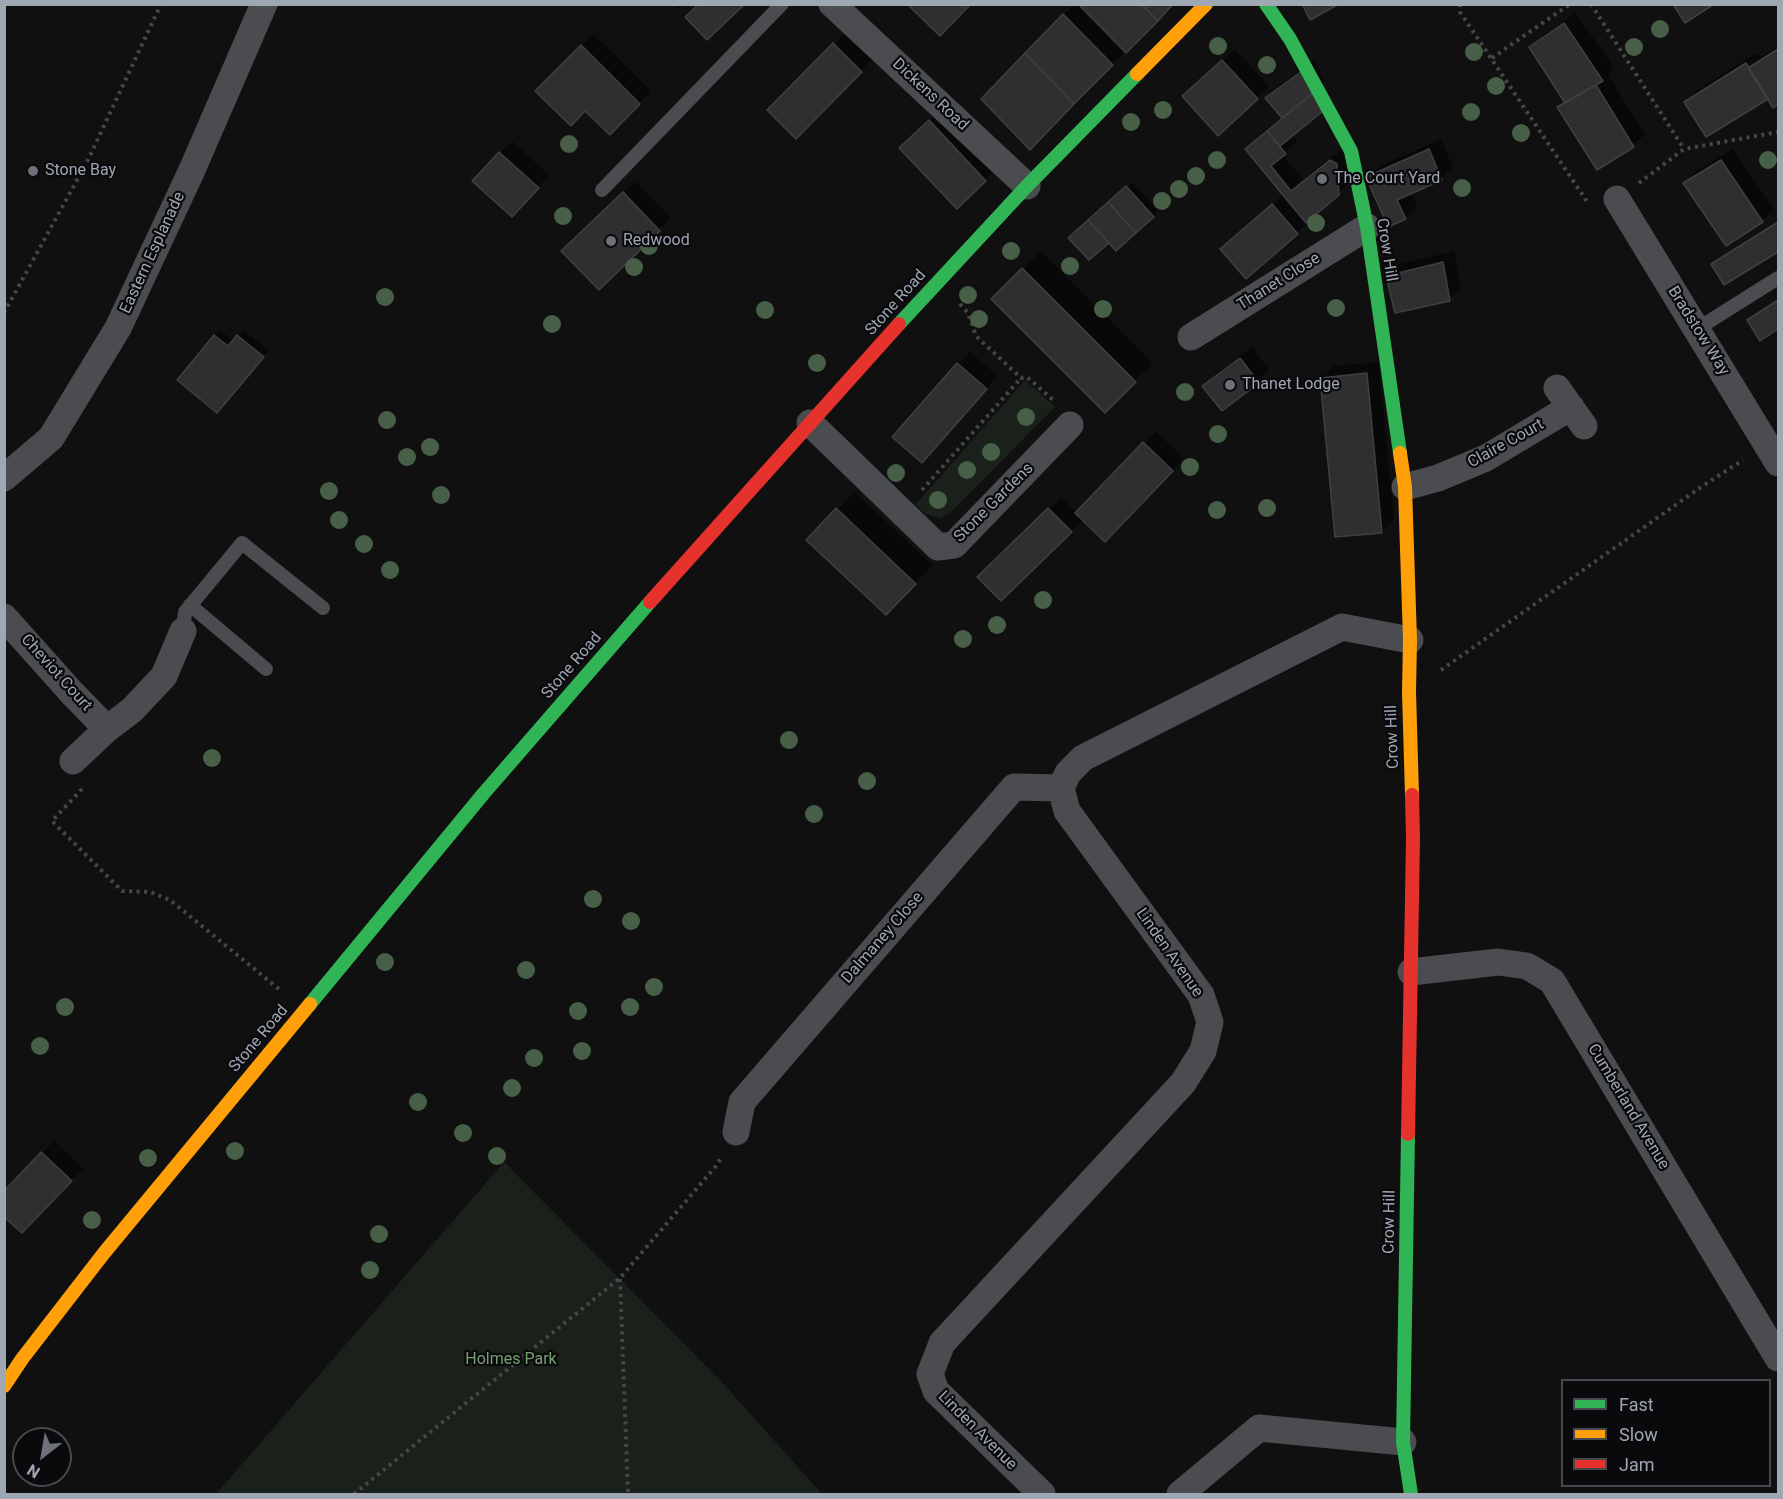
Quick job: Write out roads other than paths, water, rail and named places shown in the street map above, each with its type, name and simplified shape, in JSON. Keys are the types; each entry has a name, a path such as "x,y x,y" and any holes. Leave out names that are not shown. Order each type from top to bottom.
{"main road":[{"name":"Stone Road","path":"4,1386 104,1252 484,793 648,604 937,282 1027,186 1206,4"},
{"name":"Crow Hill","path":"1266,4 1290,39 1351,151 1366,227 1405,487 1413,838 1402,1442 1411,1494"}],"street":[{"name":"Eastern Esplanade","path":"4,478 51,438 118,328 192,170 264,4"},
{"name":"Dickens Road","path":"832,4 1027,186"},
{"name":"Bradstow Way","path":"1617,199 1779,463"},
{"name":"Thanet Close","path":"1191,337 1366,227"},
{"name":"Claire Court","path":"1405,487 1438,478 1486,458 1570,407"},
{"name":"Stone Gardens","path":"810,423 938,547 954,545 1070,425"},
{"name":"Cheviot Court","path":"4,616 107,729"},
{"path":"1061,788 1068,773 1083,758 1342,627 1410,640"},
{"path":"73,761 107,729 132,710 164,676 183,631"},
{"name":"Dalmaney Close","path":"736,1132 742,1102 1014,787 1061,788"},
{"name":"Linden Avenue","path":"1042,1494 936,1391 930,1374 942,1343 1183,1083 1203,1052 1210,1022 1201,995 1067,811 1061,788"},
{"name":"Cumberland Avenue","path":"1411,972 1498,962 1527,966 1552,981 1779,1358"},
{"path":"1180,1494 1258,1428 1402,1442"}],"lane":[{"path":"602,190 782,4"},
{"path":"1697,329 1779,278"},
{"path":"183,631 185,612 242,543 323,608"},
{"path":"190,606 266,669"}],"place":[{"name":"Stone Bay","path":"33,171"},
{"name":"The Court Yard","path":"1322,179"},
{"name":"Redwood","path":"611,241"},
{"name":"Thanet Lodge","path":"1230,385"}],"park label":[{"name":"Holmes Park","path":"511,1360"}]}
